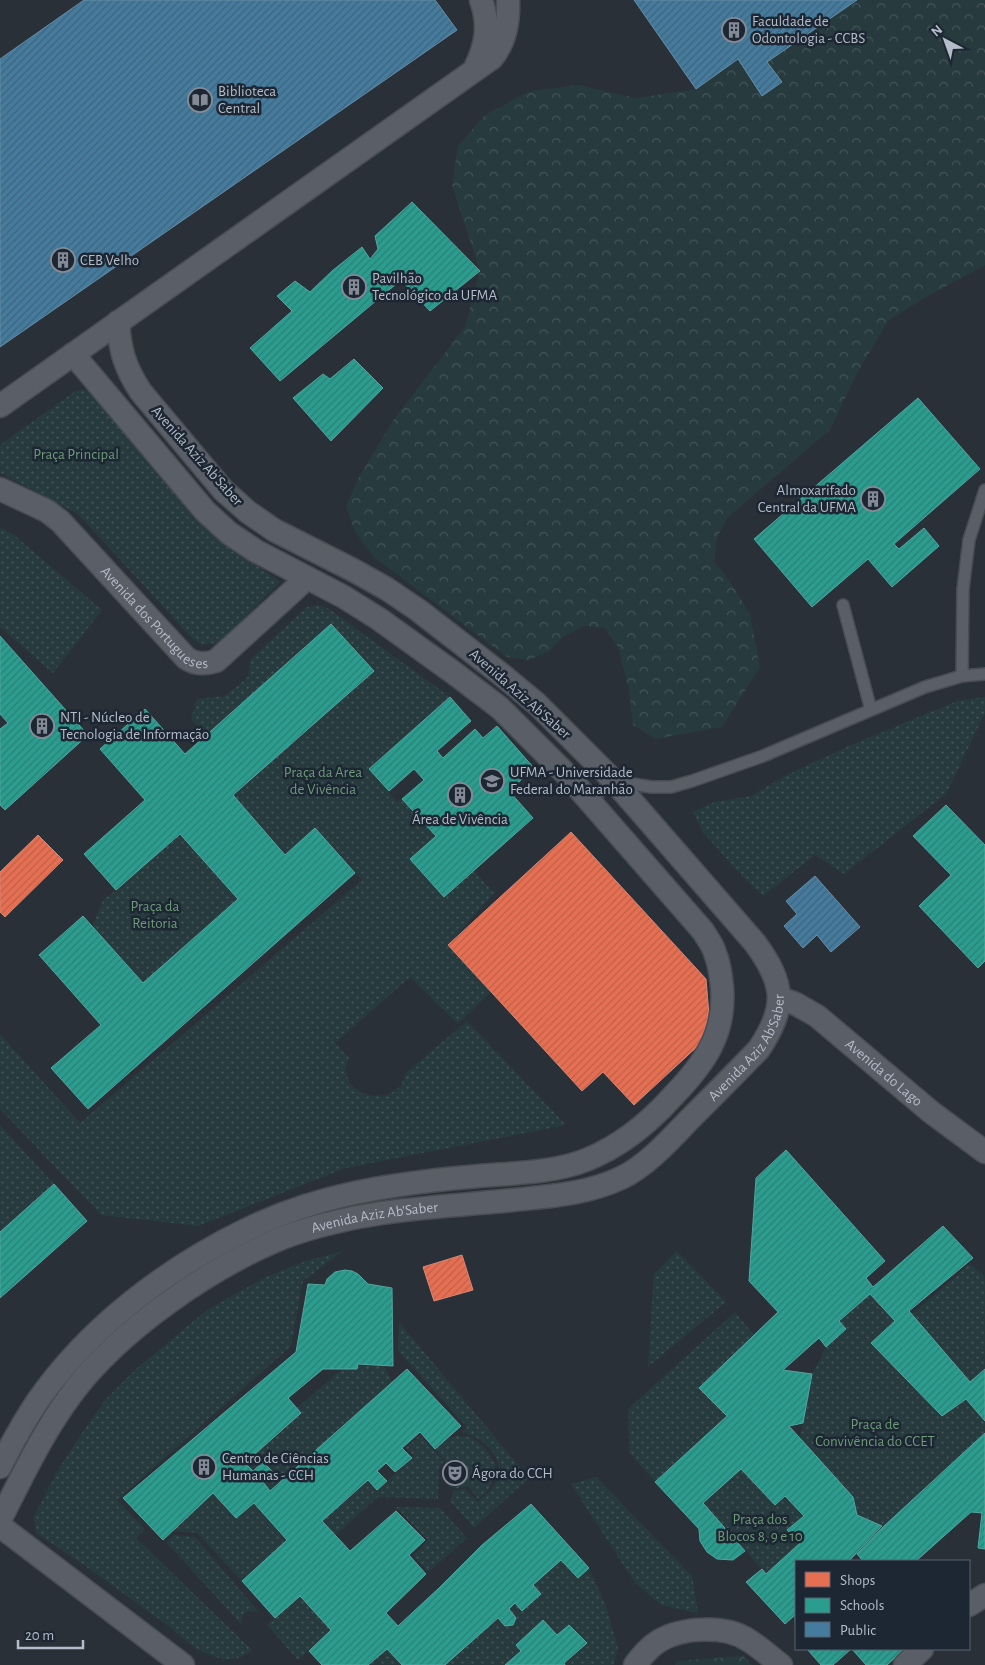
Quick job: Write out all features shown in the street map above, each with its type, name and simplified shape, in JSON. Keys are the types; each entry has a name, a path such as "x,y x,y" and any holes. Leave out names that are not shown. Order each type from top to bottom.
{"street":[{"path":"474,72 483,52 487,32 486,18 481,0"},
{"path":"0,406 492,58 500,48 505,34 508,0"},
{"name":"Avenida Aziz Ab'Saber","path":"0,1520 62,1407 85,1378 122,1340 178,1296 221,1269 269,1244 326,1224 380,1213 563,1195 596,1188 623,1177 668,1142 759,1049 770,1033 776,1019 780,998 770,964 755,943 614,781 537,704 418,610 387,589 353,570 274,530 248,512 223,490 140,392 130,376 120,344 118,322"},
{"name":"Avenida Aziz Ab'Saber","path":"0,1467 36,1403 59,1373 84,1346 144,1293 211,1249 247,1229 287,1212 327,1199 402,1183 555,1168 584,1161 613,1148 653,1118 691,1078 707,1055 720,1028 724,1001 722,978 715,953 703,931 540,747 500,708 379,619 344,597 256,552 229,533 205,511 73,354"},
{"name":"Avenida dos Portugueses","path":"0,489 47,511 60,521 150,620 192,662 207,664 216,662 307,578"},
{"path":"256,552 274,530"},
{"name":"Avenida do Lago","path":"780,998 817,1016 931,1112 985,1152"},
{"path":"0,1526 183,1665"},
{"path":"970,1605 985,1595"},
{"path":"642,1657 659,1641 669,1636 717,1629 748,1639 781,1665"},
{"path":"905,1665 921,1650"}],"lane":[{"path":"962,676 963,589 969,540 985,490"},
{"path":"843,605 871,710"},
{"path":"589,801 614,781 651,787 671,787 692,781 763,756 925,687 962,676 985,674"}],"green space":[{"path":"857,0 985,0 985,265 926,297 888,321 856,375 830,430 729,516 717,537 714,561 731,583 750,614 760,667 722,727 656,739 633,725 629,690 618,647 605,628 584,626 562,638 549,652 528,660 507,657 374,557 355,532 346,506 359,477 394,419 465,327 480,271 452,185 458,146 485,115 530,91 578,85 636,98 696,89 738,59 763,96 782,82 767,62"},
{"name":"Praça Principal","path":"81,390 89,391 212,532 280,582 219,643 202,644 193,639 78,514 0,473 0,445 74,392"},
{"path":"0,527 14,535 102,610 53,673 0,627"},
{"name":"Praça da Area de Vivência","path":"319,605 329,609 450,697 370,769 397,802 402,799 436,836 474,871 494,893 448,945 491,992 458,1024 410,977 335,1043 349,1058 345,1070 350,1084 362,1093 373,1096 388,1095 401,1086 406,1073 467,1021 566,1125 346,1168 198,1226 101,1215 0,1109 0,1034 80,1123 362,880 315,828 285,855 233,795 373,671 332,624 209,732 201,730 191,719 197,699 225,696 248,677 250,660 307,607"},
{"path":"985,697 985,713 946,794 844,874 815,855 763,896 742,876 703,832 693,812 714,802 751,796 783,777 842,749 957,701"},
{"name":"Praça da Reitoria","path":"180,834 238,899 143,983 92,927 103,900"},
{"path":"0,1125 54,1184 0,1232"},
{"path":"343,1251 303,1281 291,1346 117,1500 145,1529 136,1538 252,1650 247,1654 232,1659 216,1657 191,1645 116,1588 36,1533 34,1516 58,1470 82,1433 105,1400 135,1370 207,1310 264,1278 306,1261"},
{"path":"677,1251 726,1302 648,1367 654,1274"},
{"path":"970,1264 984,1275 985,1282 985,1369 970,1382 911,1315"},
{"name":"Praça de Convivência do CCET","path":"870,1294 895,1321 872,1343 942,1416 966,1399 985,1421 985,1433 883,1527 857,1515 853,1497 800,1439 812,1374 826,1347 846,1330 839,1321"},
{"path":"735,1312 754,1335 699,1387 727,1416 655,1482 629,1452 628,1409"},
{"path":"399,1322 529,1478 474,1528 450,1501 454,1490 465,1489 478,1502 492,1488 497,1479 498,1461 494,1453 480,1440 462,1432 467,1427 398,1351"},
{"path":"358,1364 384,1365 392,1382 270,1491 263,1482 273,1473 263,1462 253,1471 245,1463 300,1413 297,1408 342,1369 357,1369"},
{"path":"420,1435 444,1461 439,1467 438,1499 378,1497 335,1536 322,1521 368,1480 377,1490 414,1456 406,1448"},
{"name":"Ágora do CCH","path":"458,1436 471,1437 485,1448 495,1464 493,1479 489,1489 478,1499 468,1486 450,1487 443,1478 442,1469 446,1462 435,1449 445,1439"},
{"name":"Praça dos Blocos 8, 9 e 10","path":"741,1469 774,1505 785,1496 804,1516 787,1530 800,1543 766,1574 703,1503"},
{"path":"596,1477 692,1576 698,1613 661,1605 635,1583 571,1484"},
{"path":"213,1493 236,1518 254,1503 287,1540 242,1581 197,1533 173,1531"},
{"path":"396,1507 440,1508 467,1538 429,1572 413,1556 428,1540"},
{"path":"174,1535 195,1537 259,1612 247,1611 242,1617 241,1624 166,1542"},
{"path":"561,1560 578,1578 589,1568 606,1606 618,1648 614,1665 565,1665 564,1663 586,1643 569,1625 557,1635 543,1620 517,1644 521,1651 505,1665 445,1665 498,1618 505,1626 513,1625 516,1618 509,1609 515,1603 522,1611 541,1595 533,1585"},
{"path":"300,1596 331,1630 298,1660 267,1625"},
{"path":"387,1649 402,1665 368,1665"},
{"path":"743,1656 752,1665 675,1665 677,1661"}],"building: Shops":[{"path":"571,832 706,979 709,1015 700,1044 634,1105 603,1072 582,1091 448,945"},
{"path":"38,835 63,860 5,917 0,912 0,872"},
{"path":"462,1255 473,1290 434,1301 423,1267"}],"building: Schools":[{"name":"Pavilhão Tecnológico da UFMA","path":"412,202 480,271 430,311 401,280 280,381 250,348 292,311 277,296 295,281 310,292 362,247 370,259 378,249 375,236"},
{"path":"354,359 383,388 331,441 293,398 323,374 330,379"},
{"name":"Almoxarifado Central da UFMA","path":"918,398 980,469 894,544 899,549 924,528 939,546 892,587 868,559 812,607 754,539"},
{"path":"331,624 374,671 233,795 285,855 315,828 355,873 88,1109 51,1068 101,1025 39,955 83,916 143,983 238,899 180,834 116,890 84,854 145,800 100,749 145,709 185,754"},
{"name":"NTI - Núcleo de Tecnologia de Informação","path":"0,636 88,735 5,810 0,805 0,729 8,723 0,714"},
{"name":"Área de Vivência","path":"450,697 471,721 437,751 443,758 475,729 483,738 497,726 534,768 509,791 533,818 444,897 410,859 436,836 402,799 424,780 414,769 389,791 369,769"},
{"path":"946,805 985,845 985,961 978,968 919,906 951,875 913,836"},
{"path":"786,1150 885,1261 866,1278 873,1287 943,1226 973,1258 909,1311 970,1382 985,1369 985,1421 966,1399 942,1416 871,1343 895,1321 870,1294 839,1321 846,1329 826,1347 819,1338 783,1370 812,1374 803,1423 789,1426 853,1497 857,1515 882,1526 850,1560 795,1560 795,1615 785,1624 746,1582 762,1569 766,1574 800,1543 787,1530 804,1516 785,1496 775,1505 741,1469 703,1503 745,1551 733,1560 717,1559 707,1552 700,1541 699,1529 655,1482 727,1416 699,1388 778,1312 749,1281 756,1178"},
{"path":"54,1184 87,1221 0,1298 0,1232"},
{"name":"Centro de Ciências Humanas - CCH","path":"345,1270 358,1274 368,1284 392,1288 393,1366 358,1364 357,1369 323,1369 288,1398 301,1413 245,1463 253,1471 263,1462 274,1473 263,1482 270,1491 407,1369 461,1426 435,1449 420,1432 402,1448 412,1458 395,1472 386,1463 377,1471 387,1481 377,1490 368,1480 322,1521 350,1551 396,1511 425,1540 409,1555 426,1574 386,1613 398,1626 482,1545 531,1504 589,1568 578,1578 561,1560 533,1585 541,1594 522,1611 515,1603 509,1609 516,1618 513,1625 505,1626 498,1618 445,1665 402,1665 387,1649 368,1665 322,1665 309,1651 331,1630 300,1596 275,1618 242,1581 287,1540 254,1503 236,1518 213,1493 163,1540 123,1498 296,1352 308,1284 325,1285 327,1279 335,1272"},
{"path":"985,1433 985,1549 978,1548 982,1513 971,1512 917,1560 862,1560 857,1554 883,1527"},
{"path":"543,1620 557,1635 569,1625 587,1643 564,1663 565,1665 505,1665 521,1651 516,1645"},
{"path":"808,1650 850,1650 833,1665 821,1665"},
{"path":"853,1650 904,1650 887,1665 866,1665"}],"building: Public":[{"name":"CEB Velho","path":"84,0 435,0 457,30 0,347 0,59"},
{"name":"Faculdade de Odontologia - CCBS","path":"634,0 857,0 767,62 782,82 762,96 738,59 696,89"},
{"path":"815,876 860,927 831,952 817,935 803,948 784,926 797,914 786,901"}],"place":[{"name":"Faculdade de Odontologia - CCBS","path":"734,30"},
{"name":"Biblioteca Central","path":"200,100"},
{"name":"CEB Velho","path":"63,260"},
{"name":"Pavilhão Tecnológico da UFMA","path":"354,287"},
{"name":"Almoxarifado Central da UFMA","path":"873,499"},
{"name":"NTI - Núcleo de Tecnologia de Informação","path":"42,726"},
{"name":"UFMA - Universidade Federal do Maranhão","path":"492,781"},
{"name":"Área de Vivência","path":"460,795"},
{"name":"Centro de Ciências Humanas - CCH","path":"204,1467"},
{"name":"Ágora do CCH","path":"455,1473"}]}
